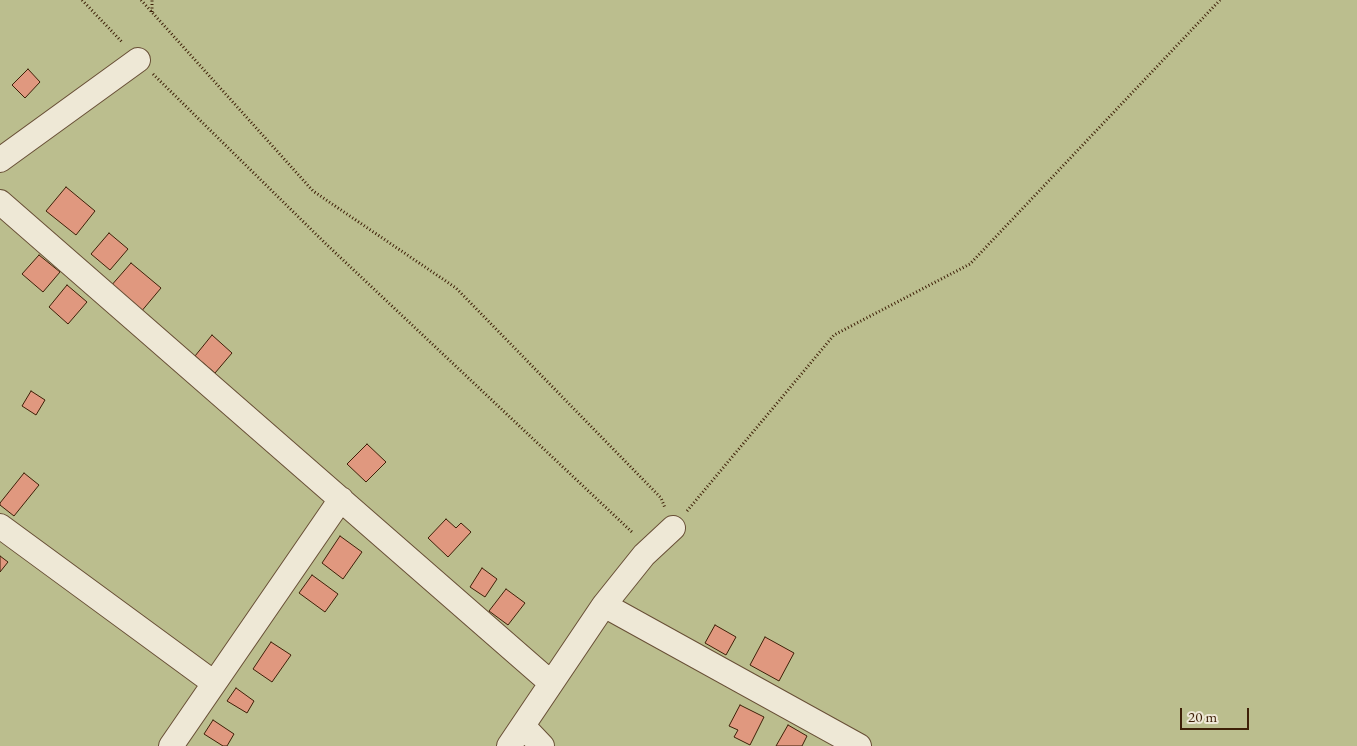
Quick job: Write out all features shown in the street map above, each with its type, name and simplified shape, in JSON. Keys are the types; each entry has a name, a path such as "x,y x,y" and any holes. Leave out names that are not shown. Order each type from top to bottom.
{"street":[{"path":"0,160 138,60"},
{"path":"0,202 551,683"},
{"path":"171,746 341,499"},
{"path":"0,526 214,683"},
{"path":"509,746 604,605 644,555 673,528"},
{"path":"604,605 859,746"},
{"path":"523,726 542,746"}],"path":[{"path":"82,0 138,60 325,243 639,539 644,555"},
{"path":"141,0 313,191 456,288 661,498 673,528 834,335 970,264 1220,0"},
{"path":"152,0 152,12"}],"green space":[{"path":"0,0 1357,0 1357,746 0,746"}],"building":[{"path":"28,69 40,82 25,98 12,85"},
{"path":"66,187 95,211 76,235 46,211"},
{"path":"109,233 128,249 110,270 91,254"},
{"path":"39,255 60,272 43,292 22,274"},
{"path":"131,263 161,288 140,313 110,287"},
{"path":"67,285 87,302 68,324 49,307"},
{"path":"212,335 232,353 215,373 195,356"},
{"path":"31,391 45,400 36,415 22,406"},
{"path":"367,444 386,462 366,482 347,464"},
{"path":"24,473 39,485 14,516 0,503"},
{"path":"446,519 456,528 461,523 471,532 448,557 428,538"},
{"path":"340,536 362,552 343,579 322,563"},
{"path":"0,556 8,562 0,572"},
{"path":"482,568 497,579 485,597 470,587"},
{"path":"312,575 338,594 325,612 299,593"},
{"path":"506,589 525,603 508,625 489,611"},
{"path":"715,625 736,637 726,655 705,643"},
{"path":"765,637 794,653 779,681 750,665"},
{"path":"271,642 291,655 272,682 253,669"},
{"path":"236,688 254,701 247,713 227,701"},
{"path":"740,705 764,717 750,745 734,737 738,730 729,726"},
{"path":"213,720 234,734 227,746 223,746 204,734"},
{"path":"788,725 807,736 802,746 776,746"}]}
